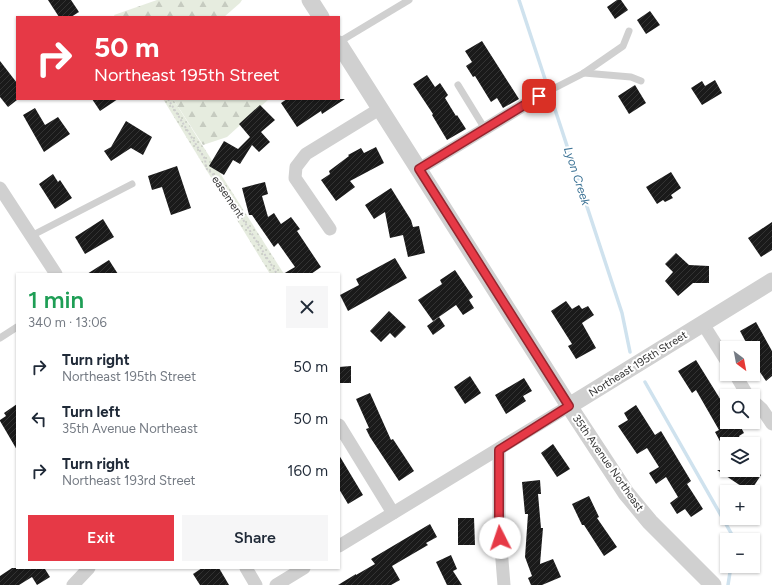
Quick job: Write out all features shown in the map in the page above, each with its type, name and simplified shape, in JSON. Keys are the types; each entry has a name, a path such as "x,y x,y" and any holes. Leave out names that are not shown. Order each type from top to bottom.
{"street":[{"path":"310,0 320,16"},
{"name":"35th Avenue Northeast","path":"340,45 569,406 626,493 650,522 713,585"},
{"path":"419,169 539,96"},
{"path":"330,229 295,178 296,167 306,154 381,108"},
{"path":"0,188 4,203 31,236 55,273"},
{"name":"Northeast 195th Street","path":"340,545 499,450 772,281"},
{"path":"703,324 720,351"},
{"path":"760,407 772,424"},
{"path":"340,428 394,513"},
{"path":"499,450 499,523 504,585"},
{"path":"73,585 88,569"},
{"path":"247,569 256,585"},
{"path":"276,585 302,569"}],"lane":[{"path":"340,42 409,0"},
{"path":"539,96 584,72 623,46 629,31"},
{"path":"584,72 631,77 641,81"},
{"path":"458,85 485,129"},
{"path":"31,236 132,184"},
{"path":"0,338 16,328"}],"path":[{"name":"easement","path":"169,100 205,159 206,168 217,178 276,273"}],"green space":[{"path":"157,0 242,0 225,16 114,15"},
{"path":"164,100 174,100 283,273 269,273"},
{"path":"174,100 268,100 227,137 203,145"}],"building":[{"path":"48,0 71,0 79,12 73,16 58,16"},
{"path":"617,0 621,0 628,10 615,19 607,7"},
{"path":"650,11 660,25 646,34 637,20"},
{"path":"482,41 519,99 503,108 497,98 491,102 475,76 473,77 466,66 472,62 465,51"},
{"path":"0,61 16,82 17,100 8,107 0,97"},
{"path":"427,75 435,87 440,83 448,95 445,98 466,129 447,140 432,115 433,114 413,84"},
{"path":"715,80 722,93 702,105 691,88 702,81 705,86"},
{"path":"635,85 646,103 629,114 618,96"},
{"path":"345,99 322,114 321,111 297,127 281,103 286,100"},
{"path":"93,100 116,100 100,111"},
{"path":"260,105 275,120 261,132 270,142 259,152 252,145 240,164 233,160 224,175 209,166 224,141 238,149 250,137 239,124"},
{"path":"35,108 45,125 58,117 70,134 44,152 23,115"},
{"path":"126,121 152,137 143,155 131,148 111,161 104,151 111,147"},
{"path":"376,147 384,163 350,181 355,187 336,201 321,180 330,174 329,171 349,156 348,155 361,148 364,153"},
{"path":"177,166 191,208 171,215 162,187 152,190 148,176"},
{"path":"671,172 681,188 671,195 673,198 665,202 663,200 657,204 646,187"},
{"path":"53,174 58,182 60,180 72,198 55,209 39,184"},
{"path":"265,182 268,194 262,196 268,217 274,213 281,224 291,217 300,229 297,231 321,267 312,273 285,273 295,267 278,243 274,247 252,215 249,215 242,188"},
{"path":"391,188 411,220 413,227 419,226 425,253 408,257 403,235 390,238 385,212 374,219 365,205"},
{"path":"103,219 114,237 85,254 75,237"},
{"path":"772,222 772,250 761,257 748,238"},
{"path":"676,253 689,265 709,266 709,283 693,283 678,296 665,281 673,272 665,264"},
{"path":"395,258 407,278 348,311 340,295 359,285 356,279"},
{"path":"109,260 117,273 89,273"},
{"path":"455,270 473,297 469,300 474,308 463,315 456,305 433,321 418,300 442,284 440,280"},
{"path":"566,301 572,309 579,305 582,309 588,306 594,315 582,323 596,348 576,359 568,346 572,344 551,311"},
{"path":"389,311 406,327 395,338 390,333 381,342 370,331"},
{"path":"439,317 445,326 433,335 427,326"},
{"path":"756,322 772,351 772,376 766,381 760,372 760,341 745,341 740,331"},
{"path":"696,360 720,399 720,429 742,429 744,433 740,437 720,437 720,441 715,432 719,430 696,390 692,393 678,371"},
{"path":"351,366 351,383 340,383 340,367"},
{"path":"470,376 481,393 465,404 454,387"},
{"path":"524,378 532,391 523,396 526,401 506,414 495,395"},
{"path":"370,393 391,440 393,439 414,471 399,481 370,437 366,429 369,428 356,399"},
{"path":"16,405 16,448 0,421 6,416 4,413"},
{"path":"636,405 655,435 661,431 691,481 687,484 703,509 691,517 685,509 677,514 670,503 678,497 666,477 656,484 649,473 659,467 647,448 637,454 618,426 628,420 624,413"},
{"path":"553,444 570,469 557,477 541,453"},
{"path":"340,457 363,495 348,504 340,491"},
{"path":"728,477 760,477 755,485 740,485"},
{"path":"540,480 541,494 538,494 541,528 543,528 540,564 553,559 561,577 542,585 531,585 528,578 532,576 525,557 528,514 525,514 522,482"},
{"path":"589,496 599,517 597,518 617,547 604,556 584,525 582,525 572,504"},
{"path":"458,518 474,518 475,545 458,545"},
{"path":"430,524 437,537 426,543 428,545 392,566 400,580 391,585 338,585 375,564 371,559"},
{"path":"451,555 457,569 453,571 462,585 447,585 436,562"},
{"path":"12,568 16,568 45,569 50,577 37,585 32,577 19,585 0,585 0,576"},
{"path":"200,569 220,569 229,585 200,585 193,574"}],"waterway":[{"name":"Lyon Creek","path":"519,0 622,313 630,352"},
{"name":"Lyon Creek","path":"645,382 731,533"},
{"name":"Lyon Creek","path":"728,585 730,573"}],"route":[{"path":"500,538 499,450 569,406 419,169 539,96"}]}
